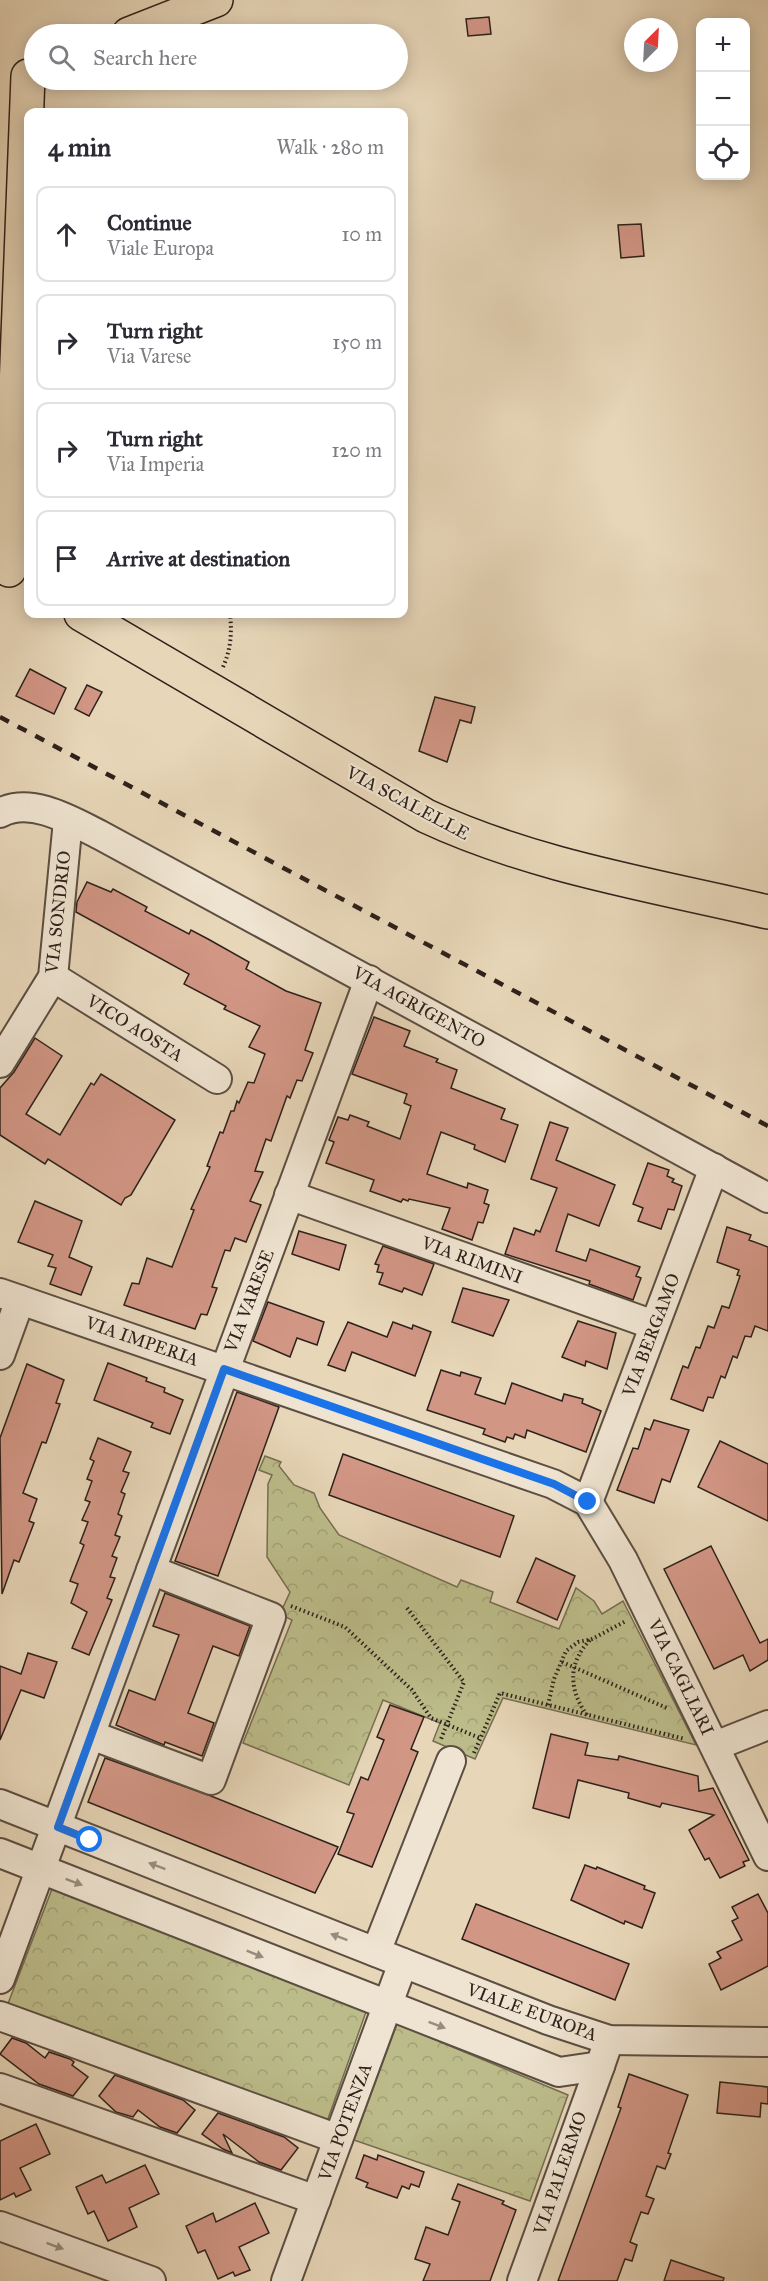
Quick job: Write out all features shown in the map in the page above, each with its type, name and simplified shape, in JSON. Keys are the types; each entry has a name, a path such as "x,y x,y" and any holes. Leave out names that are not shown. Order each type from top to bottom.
{"main road":[{"path":"155,24 216,0"},
{"path":"12,573 21,79"},
{"name":"VIA SCALELLE","path":"88,618 426,816 474,838 522,854 768,912"}],"street":[{"name":"VIA AGRIGENTO","path":"0,813 30,808 54,813 68,819 768,1198"},
{"name":"VIA SONDRIO","path":"0,1063 53,977 68,819"},
{"name":"VICO AOSTA","path":"53,977 217,1079"},
{"name":"VIA VARESE","path":"0,1980 369,980"},
{"name":"VIA BERGAMO","path":"588,1502 714,1168"},
{"name":"VIA RIMINI","path":"289,1195 654,1325"},
{"name":"VIA IMPERIA","path":"10,1296 554,1484 588,1502"},
{"path":"0,1355 10,1296"},
{"name":"VIA CAGLIARI","path":"588,1502 623,1560 649,1610 768,1856"},
{"path":"91,1735 211,1780 271,1617 151,1570"},
{"path":"715,1746 768,1725"},
{"path":"376,1952 451,1761"},
{"name":"VIALE EUROPA","path":"0,1804 548,2020 605,2053"},
{"name":"VIALE EUROPA","path":"0,1853 559,2073 605,2053"},
{"name":"VIA POTENZA","path":"286,2281 404,1963"},
{"path":"0,2016 338,2139"},
{"path":"605,2053 765,2039"},
{"name":"VIA PALERMO","path":"522,2281 605,2053"},
{"path":"0,2088 316,2200"},
{"path":"0,2226 151,2281"}],"path":[{"path":"207,689 221,672 229,652 232,634 230,618"},
{"path":"281,1602 345,1627 412,1690 431,1718 480,1738 500,1693 715,1746"},
{"path":"407,1608 464,1683 444,1731"},
{"path":"587,1714 574,1693 573,1667 583,1647 592,1639 649,1610"},
{"path":"548,1705 566,1651 578,1642 592,1639"},
{"path":"562,1662 682,1715 696,1708"}],"green space":[{"path":"265,1456 281,1462 279,1466 294,1485 314,1493 320,1508 339,1535 457,1587 461,1580 493,1592 490,1602 559,1629 576,1588 594,1601 602,1614 623,1601 696,1745 503,1698 475,1759 433,1741 440,1723 383,1700 349,1785 243,1743 292,1620 280,1614 290,1592 267,1557 268,1484 272,1475 259,1470"},
{"path":"52,1889 366,2012 324,2130 4,2014"},
{"path":"397,2024 568,2095 530,2201 354,2140"}],"building":[{"path":"489,17 491,34 468,36 466,19"},
{"path":"641,224 644,256 621,258 618,225"},
{"path":"30,669 66,688 54,714 16,696"},
{"path":"87,685 102,692 89,716 75,709"},
{"path":"435,697 475,707 471,723 460,720 447,762 419,751"},
{"path":"87,882 111,892 113,889 147,907 145,911 189,934 191,930 249,962 246,969 286,991 321,1003 305,1050 313,1053 302,1081 297,1080 290,1098 287,1096 271,1141 266,1139 255,1171 263,1172 250,1201 261,1205 246,1242 235,1238 230,1251 225,1250 212,1287 217,1288 207,1315 201,1314 195,1329 124,1305 132,1283 139,1284 147,1258 172,1267 194,1210 191,1209 210,1167 207,1166 220,1132 223,1133 231,1111 234,1111 237,1101 239,1103 248,1082 254,1083 265,1054 249,1047 260,1026 224,1009 226,1006 184,984 189,974 76,912 77,902"},
{"path":"374,1017 410,1031 404,1046 438,1059 436,1062 457,1070 451,1088 505,1109 501,1119 518,1125 505,1162 474,1149 475,1145 441,1132 427,1174 467,1188 468,1183 488,1190 484,1203 489,1205 483,1223 478,1222 472,1240 442,1229 450,1208 409,1199 408,1201 403,1199 401,1202 370,1191 374,1180 326,1163 334,1142 329,1140 338,1117 348,1120 350,1115 369,1122 367,1126 400,1139 411,1106 404,1103 407,1094 352,1074"},
{"path":"35,1038 62,1056 26,1114 60,1135 91,1083 94,1085 101,1074 175,1120 131,1195 125,1198 121,1205 48,1159 45,1164 0,1135 0,1088 14,1072"},
{"path":"550,1122 568,1128 556,1160 615,1185 599,1226 568,1214 556,1251 586,1261 590,1249 640,1267 636,1276 641,1278 633,1300 589,1284 590,1281 505,1254 514,1228 534,1235 536,1230 540,1232 557,1188 531,1179"},
{"path":"648,1163 669,1170 667,1176 674,1179 672,1182 682,1186 674,1210 668,1209 661,1229 638,1221 643,1208 633,1204"},
{"path":"35,1201 82,1221 69,1257 92,1267 81,1295 50,1284 56,1268 48,1266 53,1255 18,1242"},
{"path":"727,1227 751,1235 749,1240 768,1247 768,1331 755,1326 751,1337 745,1336 737,1358 733,1356 725,1378 721,1376 713,1398 708,1397 703,1411 671,1399 683,1366 688,1368 696,1347 700,1348 708,1326 714,1328 722,1306 729,1308 740,1276 737,1275 739,1270 717,1262"},
{"path":"299,1231 346,1245 339,1270 292,1254"},
{"path":"383,1246 434,1264 422,1295 404,1288 402,1292 379,1284 383,1273 377,1272 379,1265 375,1264"},
{"path":"463,1288 509,1300 493,1336 452,1322"},
{"path":"268,1302 324,1322 317,1345 297,1338 290,1357 253,1341"},
{"path":"578,1321 616,1333 607,1369 586,1361 585,1366 562,1357"},
{"path":"348,1322 387,1337 393,1322 412,1329 413,1325 431,1332 415,1376 352,1352 345,1371 328,1365"},
{"path":"108,1363 147,1378 146,1381 165,1388 164,1392 183,1400 170,1434 151,1427 153,1423 94,1400"},
{"path":"27,1364 64,1380 56,1403 60,1404 46,1443 42,1442 23,1493 37,1499 29,1521 34,1523 19,1562 14,1560 2,1594 0,1438"},
{"path":"441,1370 460,1376 461,1372 481,1378 475,1394 505,1404 512,1383 562,1401 564,1394 583,1399 582,1403 601,1411 586,1452 527,1430 525,1438 515,1434 513,1439 507,1437 505,1442 483,1434 485,1429 427,1410"},
{"path":"237,1392 279,1407 218,1576 175,1561"},
{"path":"654,1420 689,1430 670,1482 662,1479 654,1503 617,1490 633,1448 638,1449 645,1428 650,1430"},
{"path":"98,1438 131,1452 123,1471 129,1473 121,1492 125,1494 118,1514 122,1516 115,1535 120,1537 112,1556 117,1558 110,1577 115,1578 107,1598 112,1600 89,1655 72,1648 87,1612 71,1603 78,1584 70,1581 84,1545 80,1543 88,1522 82,1520 90,1502 85,1500 92,1481 87,1479 94,1461 90,1459"},
{"path":"720,1441 768,1464 768,1521 698,1487"},
{"path":"343,1454 514,1516 500,1557 329,1495"},
{"path":"711,1546 760,1643 768,1639 768,1660 750,1671 743,1655 714,1669 664,1569"},
{"path":"536,1558 575,1576 557,1620 517,1602"},
{"path":"165,1593 250,1626 239,1656 213,1646 188,1713 214,1723 202,1756 165,1742 164,1745 116,1725 129,1690 155,1700 179,1635 153,1626"},
{"path":"28,1653 57,1662 44,1698 21,1690 0,1740 0,1666 21,1674"},
{"path":"390,1705 424,1717 411,1749 418,1752 372,1867 338,1854 354,1814 347,1812 361,1777 368,1780 384,1740 377,1737"},
{"path":"551,1734 588,1743 585,1755 618,1760 619,1756 698,1776 699,1791 713,1788 749,1860 743,1862 745,1866 720,1878 709,1858 705,1860 689,1830 714,1815 662,1803 660,1807 628,1798 629,1793 578,1780 569,1818 533,1808"},
{"path":"105,1758 211,1796 338,1847 315,1893 88,1802"},
{"path":"585,1865 596,1869 597,1867 645,1886 644,1889 655,1893 642,1928 625,1921 624,1924 571,1900"},
{"path":"758,1894 768,1913 768,1966 721,1990 709,1964 721,1958 717,1952 742,1940 732,1921 738,1918 732,1907"},
{"path":"476,1904 629,1964 615,2000 462,1939"},
{"path":"12,2038 26,2043 45,2058 49,2052 70,2059 74,2062 72,2065 88,2077 73,2096 39,2084 0,2054"},
{"path":"629,2074 688,2095 668,2153 671,2154 665,2169 657,2166 646,2196 654,2199 648,2214 641,2212 630,2242 637,2245 632,2261 625,2259 617,2281 558,2281 621,2108 618,2107"},
{"path":"115,2075 183,2100 195,2110 177,2133 160,2127 138,2110 133,2117 116,2112 99,2096"},
{"path":"720,2082 768,2087 768,2104 761,2103 760,2117 717,2113"},
{"path":"218,2113 284,2137 298,2148 281,2170 259,2162 223,2134 232,2153 202,2134"},
{"path":"36,2124 50,2154 20,2168 31,2190 16,2197 14,2193 0,2200 0,2141"},
{"path":"364,2155 377,2160 378,2155 424,2172 419,2187 411,2184 409,2189 402,2186 397,2198 366,2187 368,2183 356,2178"},
{"path":"145,2165 159,2194 129,2208 137,2227 108,2241 94,2211 88,2214 76,2187 102,2175 106,2183"},
{"path":"458,2184 504,2201 502,2204 516,2210 490,2281 423,2281 430,2264 415,2259 426,2227 448,2235 460,2202 452,2199"},
{"path":"255,2203 269,2233 239,2247 250,2270 235,2276 233,2272 218,2279 205,2250 198,2253 186,2226 213,2213 216,2222"},
{"path":"671,2260 724,2278 723,2281 664,2281"}],"railway":[{"path":"0,717 768,1126"}],"route":[{"path":"90,1840 58,1827 224,1369 554,1484 588,1502"}]}
